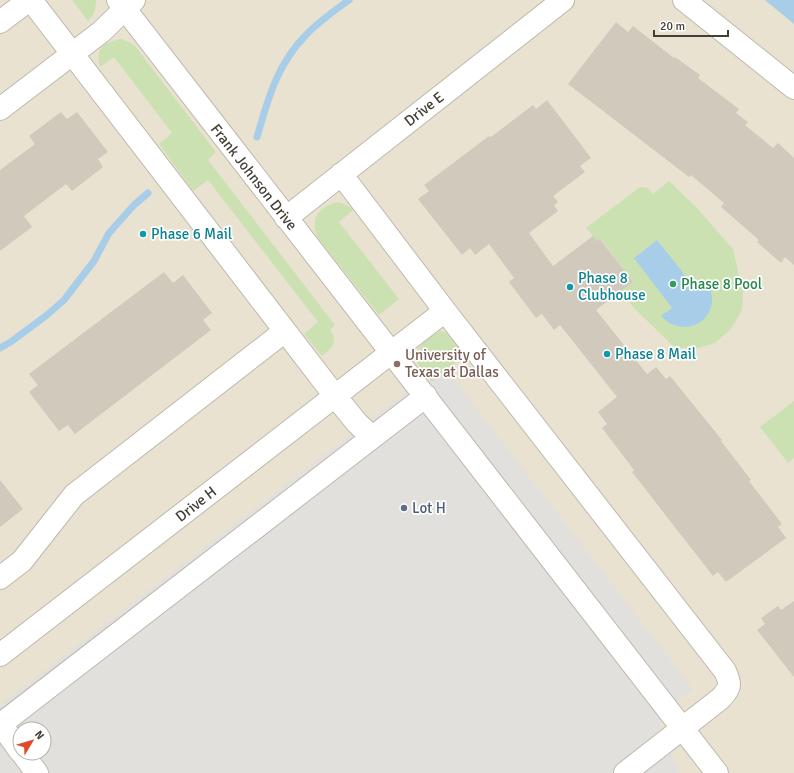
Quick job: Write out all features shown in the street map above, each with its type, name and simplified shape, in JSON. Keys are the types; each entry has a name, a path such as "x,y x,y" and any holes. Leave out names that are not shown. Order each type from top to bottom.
{"street":[{"path":"0,22 30,0 73,53 335,396 357,423 372,437"},
{"name":"Drive E","path":"286,218 563,0"},
{"path":"684,0 794,88"},
{"path":"0,109 101,32 126,3"},
{"name":"Frank Johnson Drive","path":"126,3 286,218 426,396 717,773"},
{"path":"341,174 445,311 725,670 730,682 728,691 720,699 625,773"},
{"name":"Drive H","path":"0,655 445,311"},
{"path":"0,578 22,561 74,495 285,331"},
{"path":"12,740 0,723 426,396"},
{"path":"28,761 37,773"}],"shaded area":[{"name":"University of Texas at Dallas","path":"0,0 794,0 794,773 0,773"},
{"name":"Lot H","path":"447,370 693,689 658,717 661,726 656,733 673,754 671,758 681,770 677,773 0,773 0,705 403,394 403,387 423,371 432,382"}],"green space":[{"path":"72,0 96,0 94,12 88,21"},
{"path":"121,39 135,46 216,152 208,160 335,325 330,330 333,334 334,342 329,350 322,356 304,334 318,322 208,180 193,191 159,144 172,133 114,57 100,67 98,55 102,47 105,44"},
{"path":"669,181 696,207 733,249 743,293 742,310 731,329 715,343 695,349 674,347 635,309 620,292 633,282 601,239 597,241 586,228 640,187 648,188 653,194"},
{"path":"338,202 351,207 353,210 339,222 399,299 379,315 318,238 315,231 315,219 321,210"},
{"path":"441,331 449,335 458,344 465,355 432,382 417,363 416,354 418,349 425,341"},
{"path":"794,401 794,458 788,463 760,427"}],"water":[{"path":"765,0 794,0 794,24"},
{"name":"Phase 8 Pool","path":"657,240 696,289 707,281 712,294 712,303 709,312 699,323 684,327 676,326 661,316 672,308 634,258"}],"building":[{"path":"616,22 628,32 633,26 674,58 675,57 700,75 698,78 739,109 736,113 748,122 745,125 773,148 778,143 794,158 794,265 785,257 781,263 757,242 759,240 721,207 724,203 691,175 689,177 568,84"},
{"path":"547,100 591,158 580,166 585,172 553,196 558,202 554,205 558,211 529,233 553,266 593,236 597,241 600,239 633,282 596,310 647,374 656,367 666,379 670,376 722,440 721,441 751,480 749,481 782,524 778,527 786,538 726,582 718,572 713,576 632,472 634,470 602,428 607,424 598,412 617,397 560,325 554,330 542,314 536,318 509,282 514,278 489,244 475,255 470,248 462,255 418,199 429,191 424,185 533,105 536,109"},
{"path":"61,112 67,119 77,112 108,152 98,159 103,167 72,191 66,184 24,216 32,227 0,251 0,170 35,144 29,136"},
{"path":"164,272 173,283 183,275 212,313 203,320 211,330 75,434 68,425 59,431 29,392 38,385 29,374"},
{"path":"0,480 23,509 0,527"},
{"path":"794,601 794,677 757,630 765,624 761,618 778,606 781,610"}],"waterway":[{"path":"257,137 265,109 275,83 296,46 311,30 349,0"},
{"path":"0,348 47,315 64,300 94,261 109,233 134,205 148,193"}],"place":[{"name":"Phase 6 Mail","path":"143,234"},
{"name":"Phase 8 Pool","path":"673,284"},
{"name":"Phase 8 Clubhouse","path":"570,287"},
{"name":"Phase 8 Mail","path":"607,354"},
{"name":"University of Texas at Dallas","path":"397,364"},
{"name":"Lot H","path":"404,508"}]}
